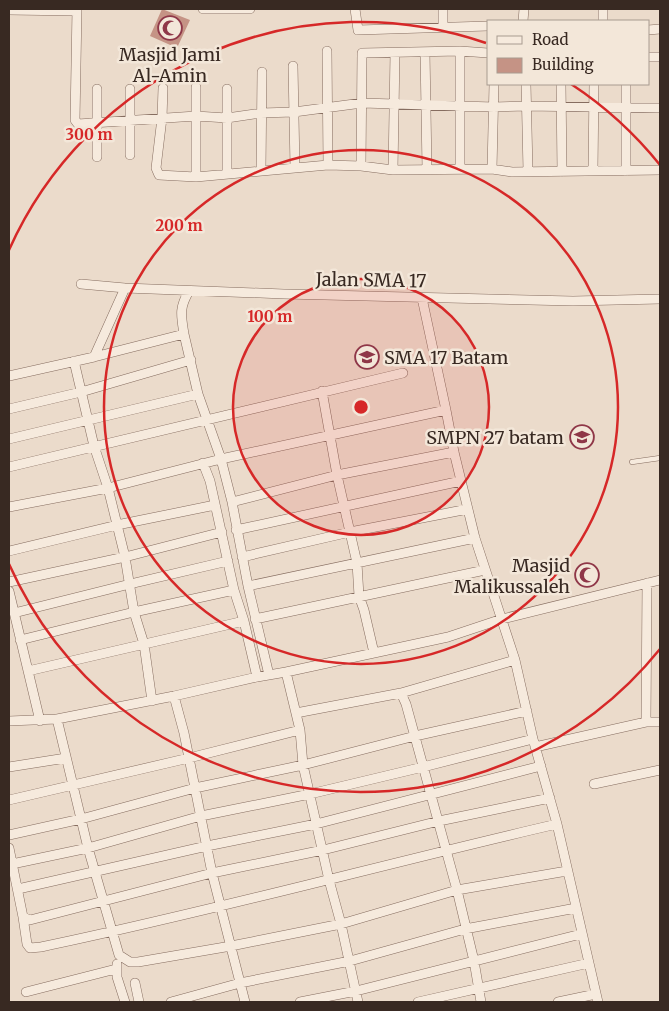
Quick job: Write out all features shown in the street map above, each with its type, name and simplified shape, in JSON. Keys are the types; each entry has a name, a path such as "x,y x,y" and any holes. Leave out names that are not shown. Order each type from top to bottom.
{"street":[{"path":"203,9 250,9"},
{"path":"355,9 358,30 487,26"},
{"path":"443,9 443,27"},
{"path":"14,10 77,10 75,120 78,124 196,116 227,118 362,103 494,108 526,106 660,108"},
{"path":"327,51 328,165"},
{"path":"460,51 460,169"},
{"path":"425,52 427,169"},
{"path":"361,166 362,53 487,52"},
{"path":"393,170 395,53"},
{"path":"293,66 295,168"},
{"path":"261,170 262,72"},
{"path":"492,169 494,85"},
{"path":"526,85 528,171"},
{"path":"561,85 562,172"},
{"path":"593,171 594,85"},
{"path":"626,85 626,171"},
{"path":"196,87 196,177"},
{"path":"163,88 162,118 156,168 159,175 196,177 328,165 361,166 393,170 492,169 512,172 660,170"},
{"path":"97,89 97,157"},
{"path":"130,89 130,155"},
{"path":"227,89 227,173"},
{"name":"Jalan SMA 17","path":"81,284 189,291 422,298 573,301 660,299"},
{"path":"94,357 125,288"},
{"path":"189,291 182,304 181,314 184,334 198,394 221,459 232,502 255,619 269,675"},
{"path":"422,298 454,452 475,538 515,660 534,743 557,824 597,998 558,1002"},
{"path":"9,376 74,362 184,334"},
{"path":"9,409 81,392 191,360"},
{"path":"74,362 94,446 108,488 125,557 134,612 144,644 152,700"},
{"path":"9,467 403,373"},
{"path":"322,391 337,475 357,563 360,596 374,653"},
{"path":"9,439 198,394"},
{"path":"9,508 108,488 203,463 446,410"},
{"path":"232,502 337,475 454,452"},
{"path":"203,463 222,532 234,590 244,621 257,677"},
{"path":"236,530 462,481"},
{"path":"9,551 117,525 215,505"},
{"path":"242,557 350,532 468,509"},
{"path":"9,582 125,557 222,532"},
{"path":"248,586 475,538"},
{"path":"14,613 228,561"},
{"path":"255,619 485,570"},
{"path":"9,721 57,720 448,637 502,619 660,580"},
{"path":"646,722 648,583"},
{"path":"20,640 234,590"},
{"path":"9,591 40,721"},
{"path":"28,672 244,621"},
{"path":"296,713 401,693 515,660"},
{"path":"286,672 300,730 303,765 329,880 342,924 358,1002"},
{"path":"401,693 415,736 457,890 474,961 481,1002"},
{"path":"174,696 184,733 212,872 245,1002"},
{"path":"9,834 81,819 195,788 303,765 415,736 526,711"},
{"path":"57,720 88,848 119,955 116,969 117,977 125,1002"},
{"path":"12,864 88,848 201,816 310,794 534,743 646,722 660,722"},
{"path":"9,800 300,730"},
{"path":"9,767 66,758"},
{"path":"18,889 207,846 316,824 541,766"},
{"path":"594,784 660,770"},
{"path":"23,917 30,920 212,872 323,850 439,821 550,798"},
{"path":"9,848 30,948 113,932 557,824"},
{"path":"119,955 130,962 138,962 231,946 342,924 457,890 567,871"},
{"path":"171,1002 240,983 350,961 465,929 576,908"},
{"path":"300,1002 356,991 581,934"},
{"path":"418,1002 589,963"},
{"path":"26,992 116,969"},
{"path":"136,983 139,1002"}],"lane":[{"path":"632,462 660,458"}],"building":[{"name":"Masjid Jami Al-Amin","path":"162,9 190,20 177,48 150,36"},
{"name":"Masjid Malikussaleh","path":"583,565 597,571 591,585 577,579"}],"place":[{"name":"Masjid Jami Al-Amin","path":"170,28"},
{"name":"SMA 17 Batam","path":"367,357"},
{"name":"SMPN 27 batam","path":"582,437"},
{"name":"Masjid Malikussaleh","path":"587,575"}]}
